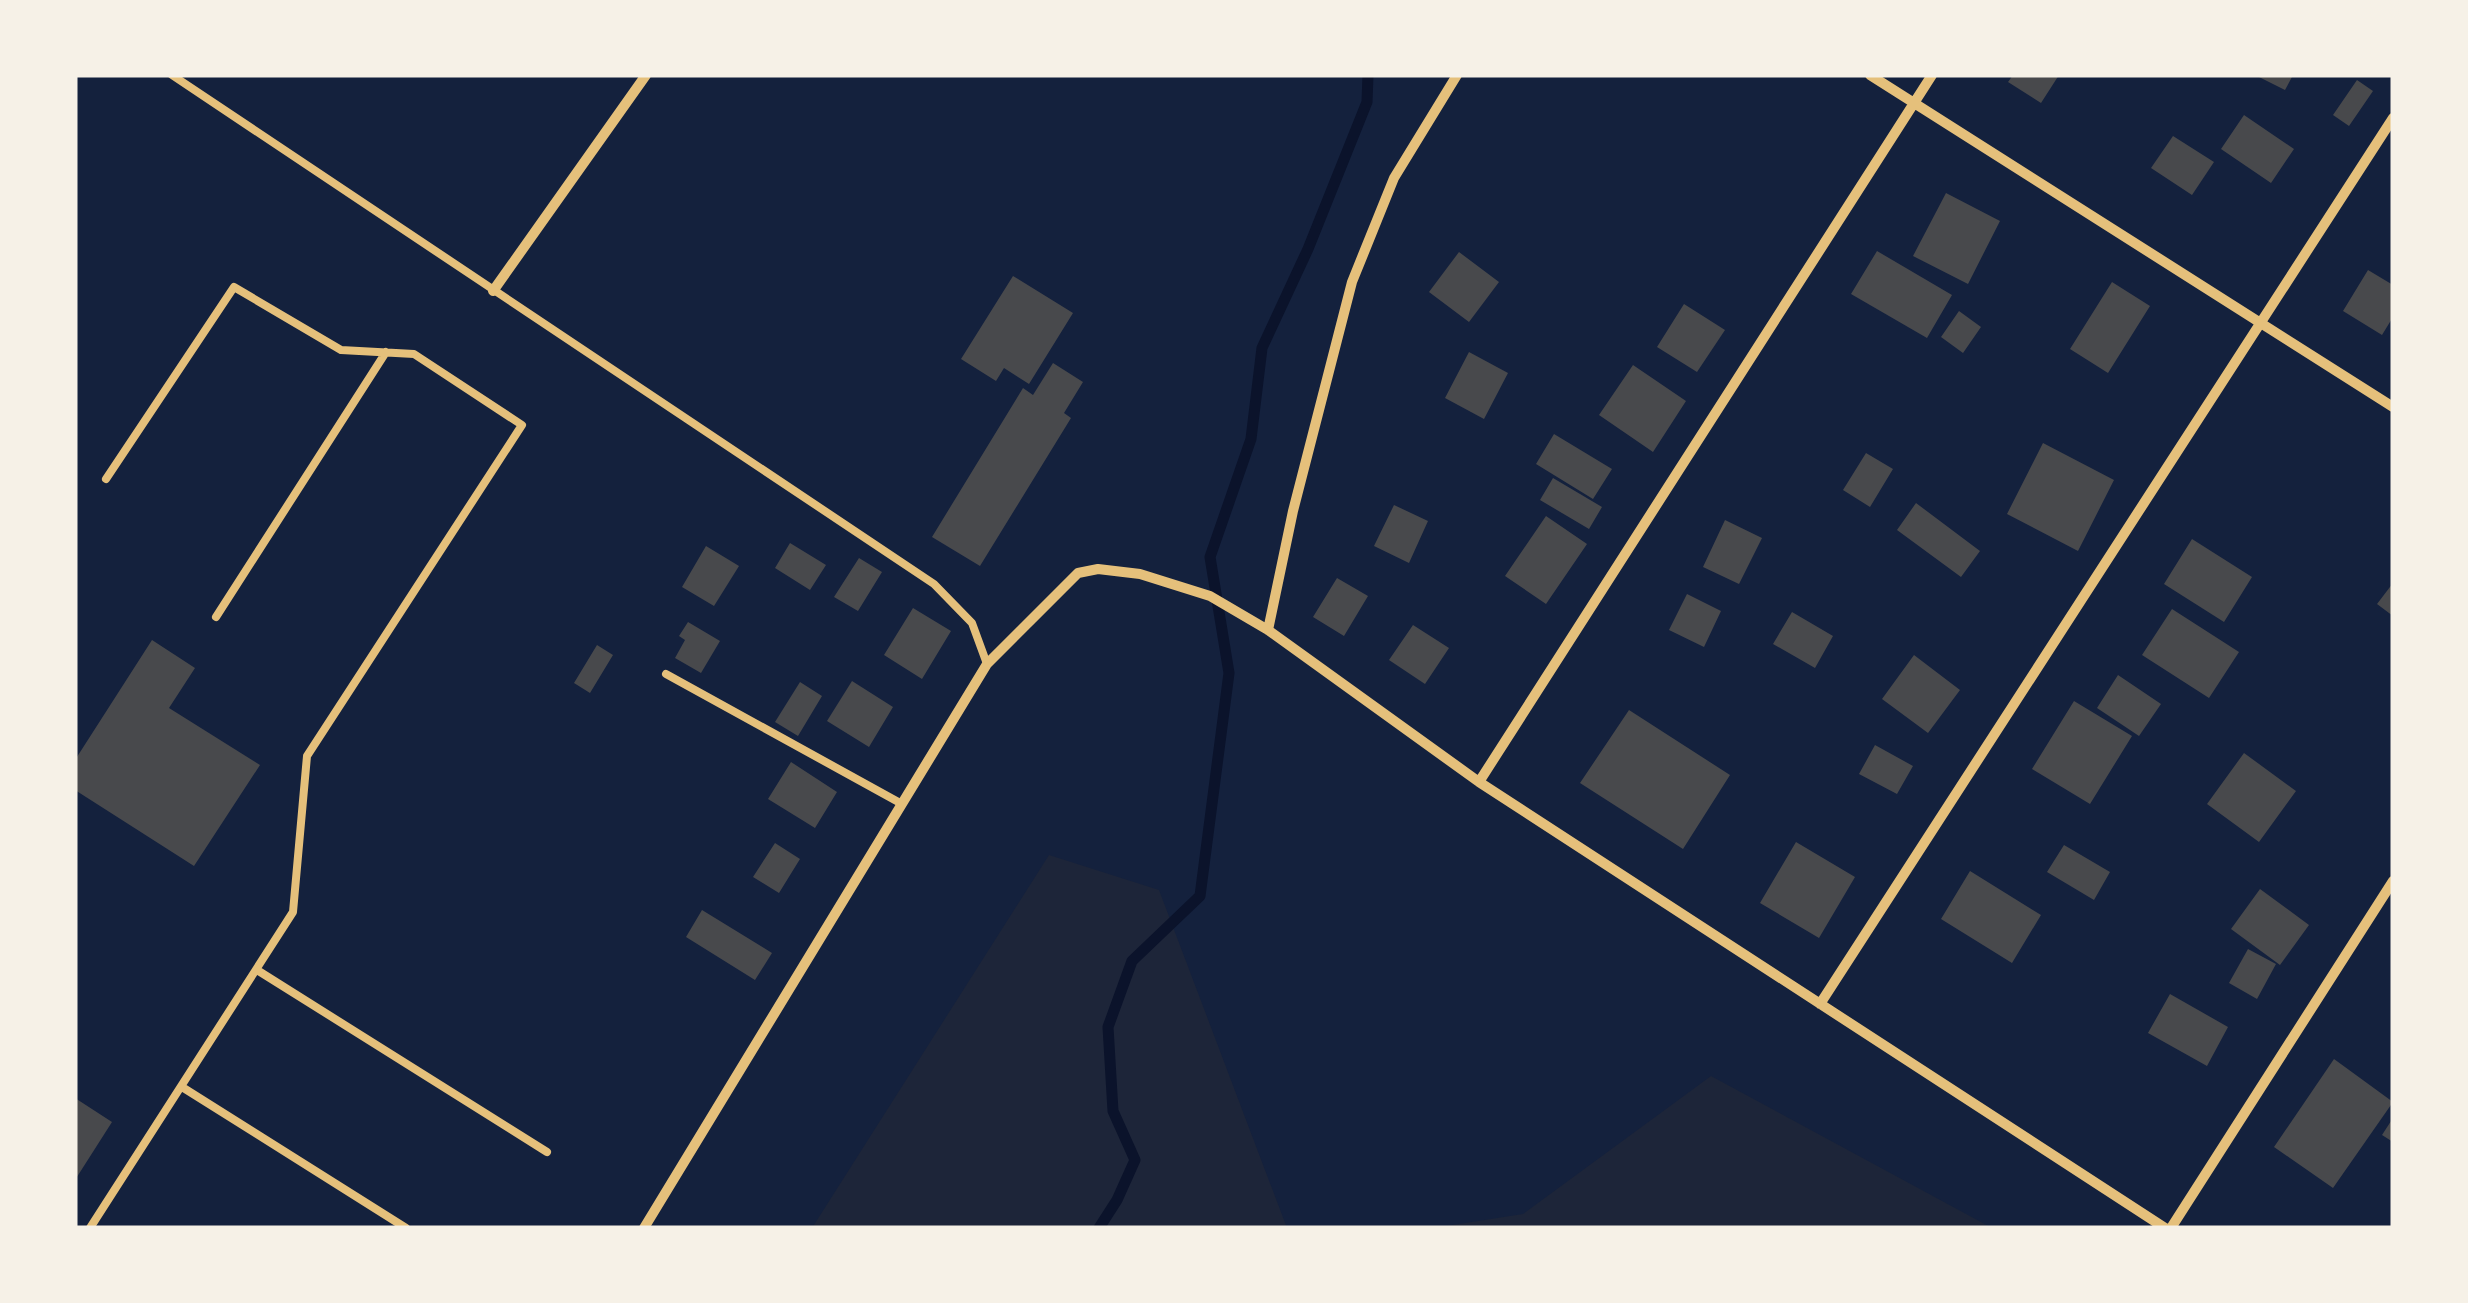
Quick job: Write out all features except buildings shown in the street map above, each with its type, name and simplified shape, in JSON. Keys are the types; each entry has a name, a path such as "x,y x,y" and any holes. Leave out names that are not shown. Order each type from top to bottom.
{"street":[{"path":"494,292 646,75"},
{"path":"1268,630 1293,510 1352,282 1394,178 1457,75"},
{"path":"1870,75 2393,408"},
{"path":"1479,782 1932,75"},
{"path":"1820,1004 2393,118"},
{"path":"644,1228 987,664 1078,573 1098,569 1140,574 1210,596 1268,630 1479,782 2168,1228 2393,881"}],"lane":[{"path":"172,75 934,584 972,623 987,664"},
{"path":"90,1228 294,912 307,756 522,425 414,354 340,350 234,288 106,479"},
{"path":"216,617 386,352"},
{"path":"666,674 902,804"},
{"path":"256,970 547,1152"},
{"path":"182,1088 406,1228"}],"shaded area":[{"path":"1049,855 1159,890 1287,1228 812,1228"},
{"path":"1711,1076 1992,1228 1433,1228 1523,1214"}],"waterway":[{"path":"1099,1228 1135,1160 1113,1111 1108,1027 1132,961 1200,896 1229,673 1210,557 1251,439 1262,348 1308,249 1367,102 1368,75"}]}
